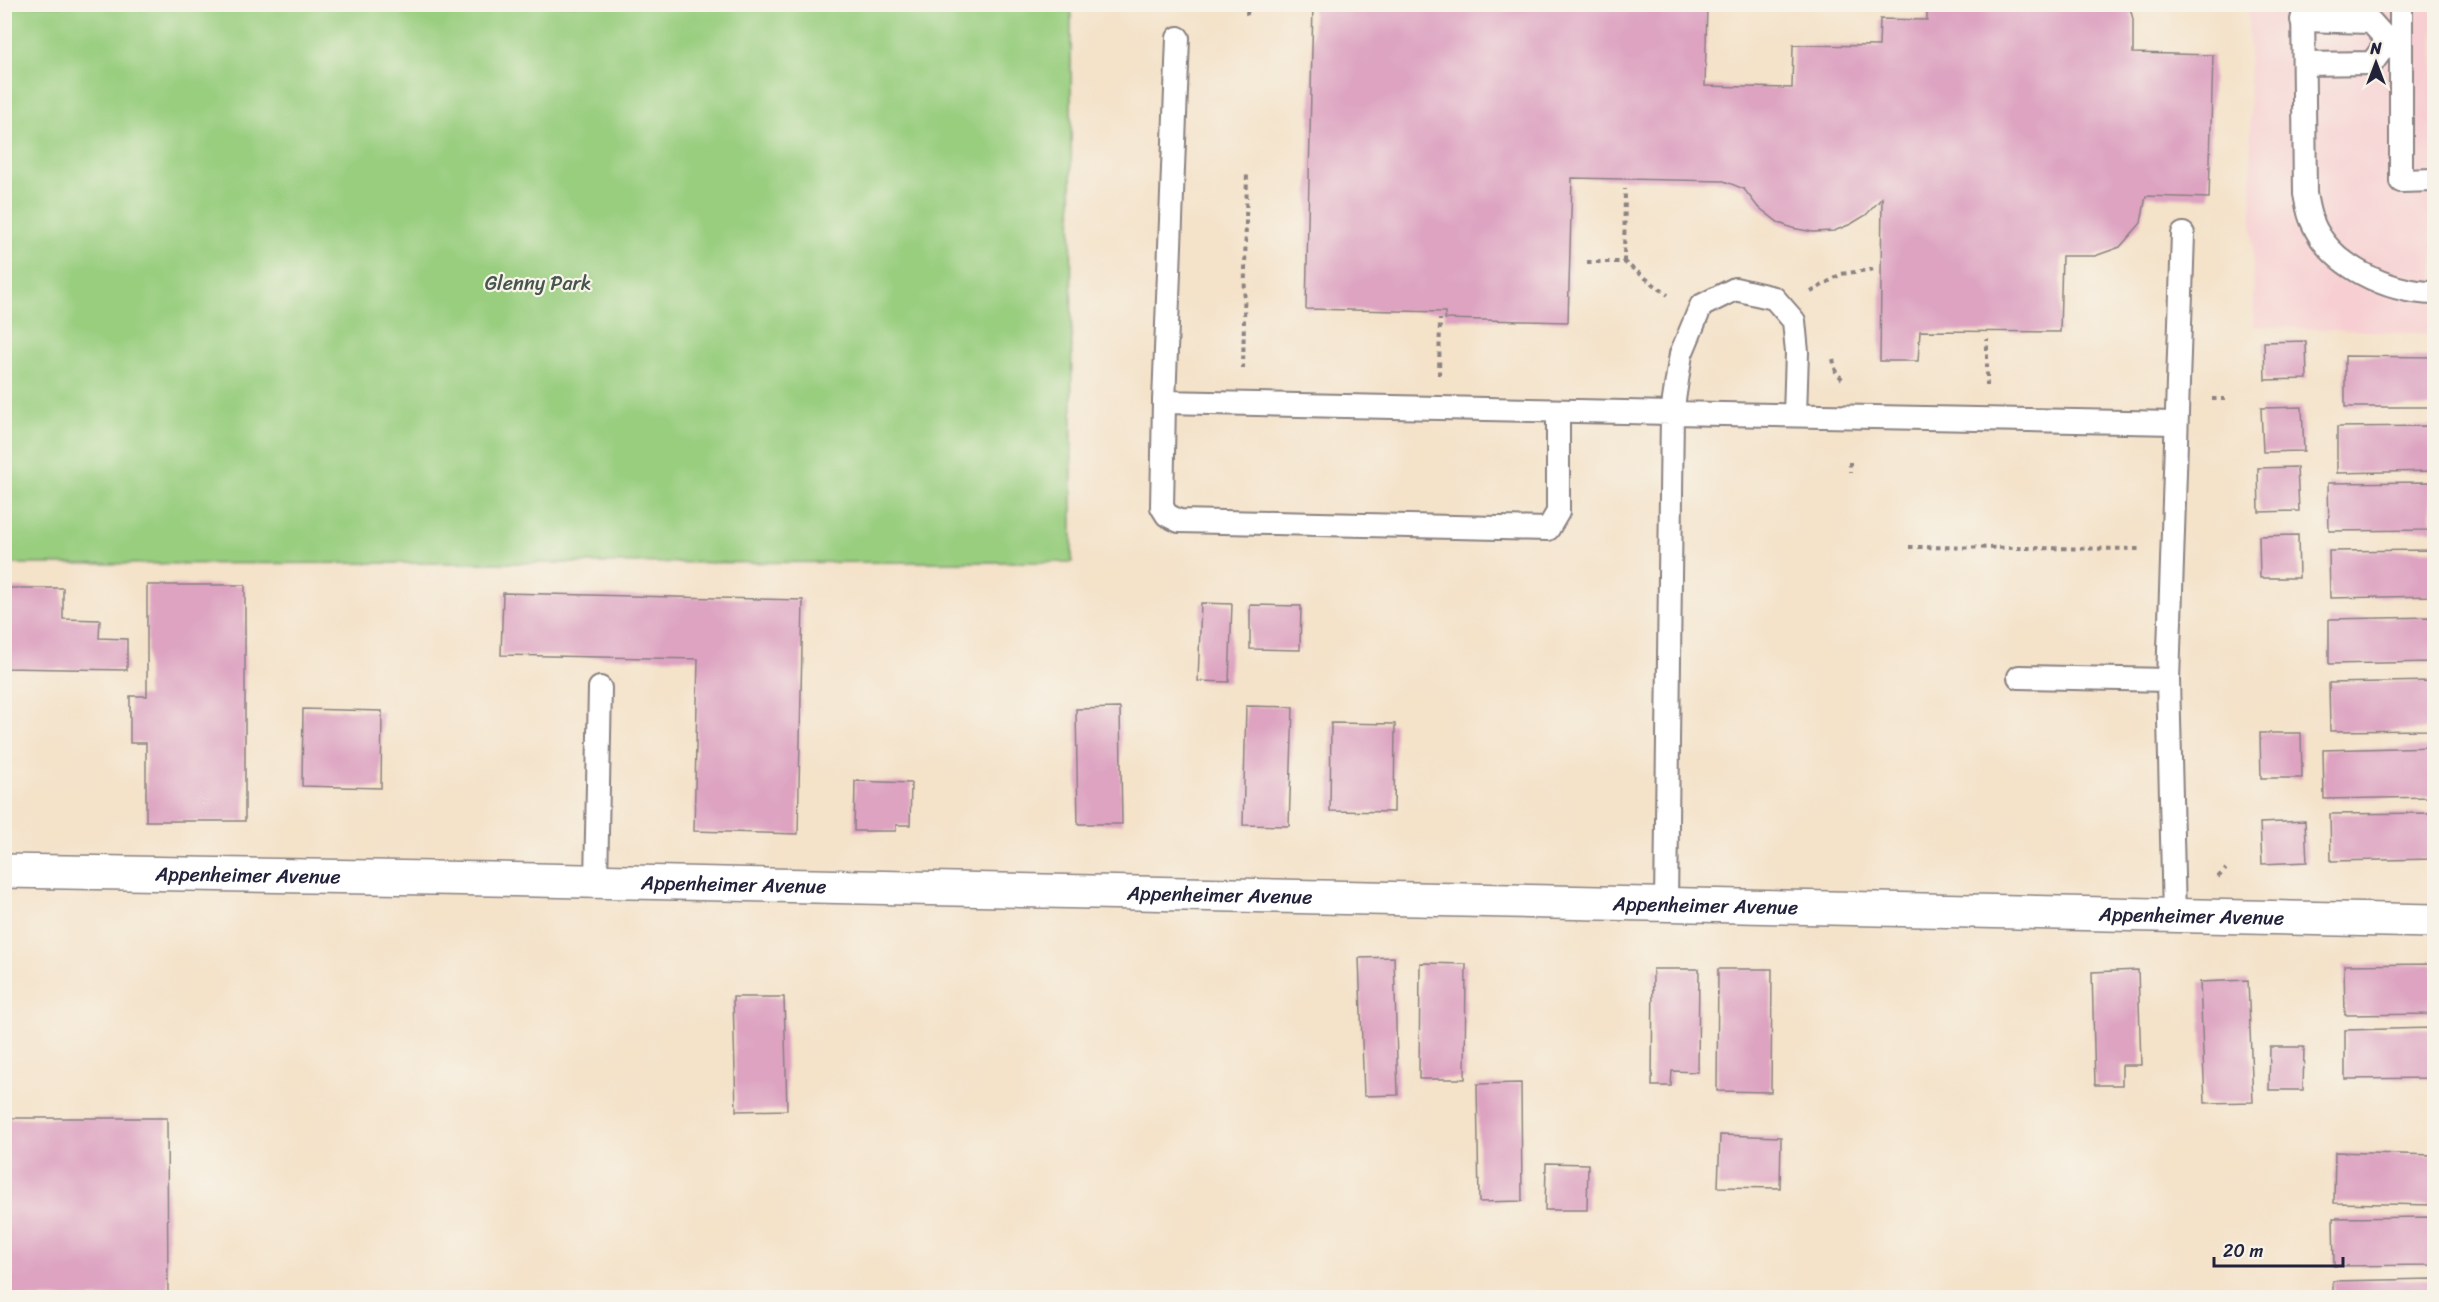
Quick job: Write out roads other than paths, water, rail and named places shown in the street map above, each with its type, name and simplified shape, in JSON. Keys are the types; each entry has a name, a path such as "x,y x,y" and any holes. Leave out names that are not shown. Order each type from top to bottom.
{"street":[{"name":"Appenheimer Avenue","path":"4,871 596,881 2434,921"}],"lane":[{"path":"2401,4 2394,41 2401,181 2434,180"},
{"path":"2394,41 2371,22 2302,12 2305,194 2312,222 2326,243 2345,262 2393,288 2434,293"},
{"path":"1178,38 1164,402 1162,507 1167,515 1179,521 1203,522 1548,529 1558,512 1558,411"},
{"path":"2304,64 2372,63 2394,41"},
{"path":"2174,915 2168,680 2183,234"},
{"path":"1666,904 1672,413 1681,354 1701,306 1735,289 1774,298 1794,321 1797,352 1795,415"},
{"path":"1164,402 2175,423"},
{"path":"2019,677 2168,680"},
{"path":"596,881 600,688"}],"park label":[{"name":"Glenny Park","path":"538,283"}]}
